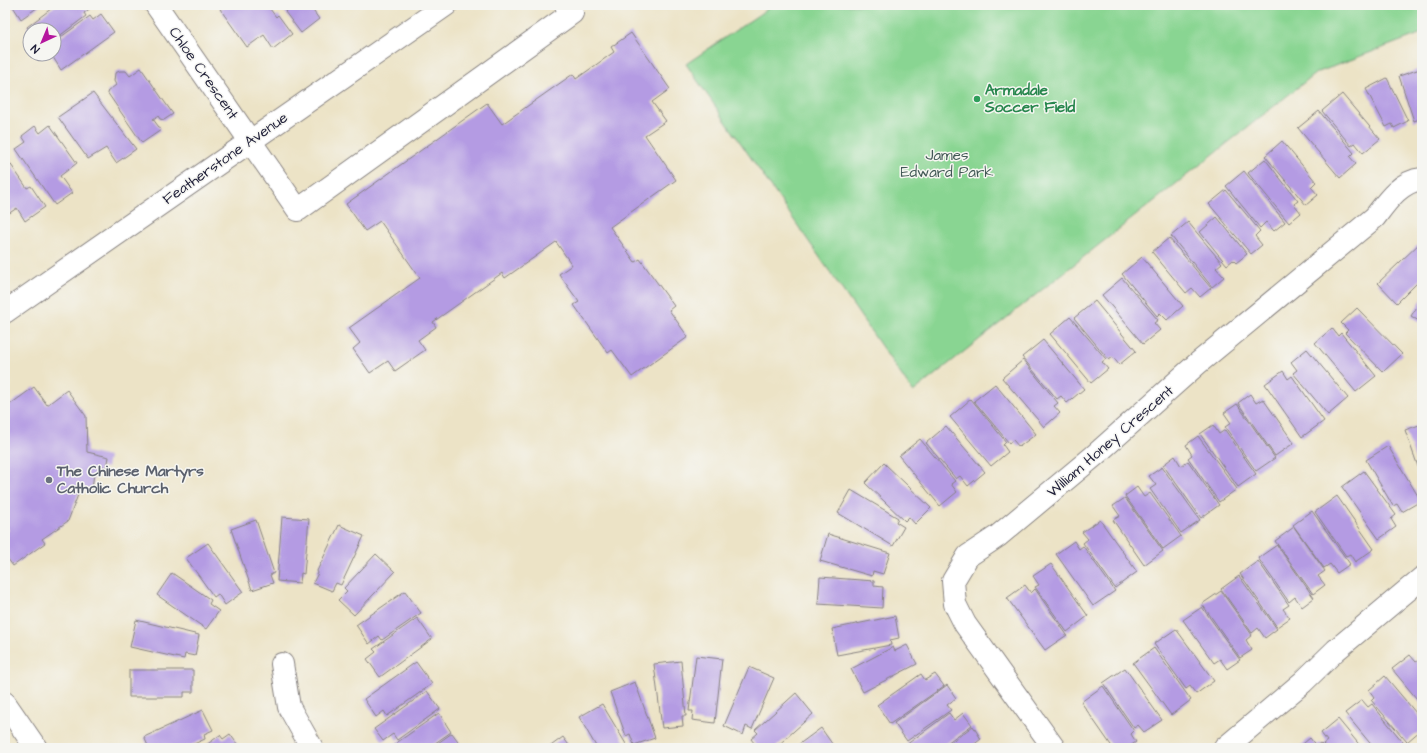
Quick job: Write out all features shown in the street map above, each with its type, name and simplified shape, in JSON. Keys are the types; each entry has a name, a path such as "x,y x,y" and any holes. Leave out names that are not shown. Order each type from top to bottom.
{"street":[{"name":"Chloe Crescent","path":"156,5 251,140 298,210 572,13 566,5"},
{"name":"Featherstone Avenue","path":"5,312 446,5"},
{"name":"William Honey Crescent","path":"1054,748 965,624 955,604 953,581 968,556 1010,526 1094,456 1197,364 1375,217 1393,194 1413,180 1422,179"},
{"path":"1224,748 1303,682 1336,650 1422,578"},
{"path":"282,664 289,707 312,748"},
{"path":"5,703 36,748"}],"green space":[{"name":"James Edward Park","path":"773,5 1422,5 1422,33 1316,73 913,392 686,64"}],"building":[{"path":"12,5 41,5 21,19"},
{"path":"56,5 91,5 92,7 84,13 86,16 62,34 62,22 34,22"},
{"path":"226,5 267,5 276,17 278,15 292,34 273,49 264,35 247,47 220,9"},
{"path":"283,5 309,5 319,19 301,33 285,12 287,10"},
{"path":"101,14 114,32 61,70 56,62 62,62 62,36 90,16 93,20"},
{"path":"631,33 670,89 652,102 666,121 645,135 676,180 610,227 635,262 640,259 674,306 669,310 688,337 632,377 612,350 608,353 574,305 579,302 559,274 572,265 556,242 505,278 502,273 433,322 436,327 418,340 425,350 395,371 388,361 370,373 353,349 360,343 349,328 420,278 380,221 365,231 346,204 487,103 502,124 573,74 576,79 614,52 611,47"},
{"path":"141,68 173,114 164,120 160,119 158,116 153,119 161,130 142,143 107,92 116,85 114,81 115,73 126,71 130,76"},
{"path":"1420,69 1422,74 1422,118 1414,121 1399,76"},
{"path":"1387,78 1408,121 1394,128 1392,124 1386,127 1366,89"},
{"path":"93,93 136,149 116,163 106,148 88,159 58,117"},
{"path":"1342,94 1380,139 1363,153 1355,143 1351,146 1322,111"},
{"path":"1319,111 1354,153 1350,157 1356,164 1340,178 1298,128"},
{"path":"50,125 77,163 60,176 72,193 55,205 16,149 26,142 22,136 35,126 40,133"},
{"path":"1282,141 1316,182 1311,187 1318,195 1306,205 1265,156"},
{"path":"7,159 27,188 31,186 45,207 25,221 17,208 5,216 5,161"},
{"path":"1265,159 1298,201 1294,204 1301,213 1289,223 1248,173"},
{"path":"1244,171 1285,222 1274,231 1266,222 1260,228 1226,186"},
{"path":"1226,190 1260,231 1255,236 1262,245 1251,254 1209,204"},
{"path":"1217,217 1247,254 1236,263 1233,260 1227,265 1200,232"},
{"path":"1188,222 1222,263 1216,268 1224,277 1212,287 1171,236"},
{"path":"1169,238 1211,288 1200,297 1192,288 1186,293 1152,252"},
{"path":"1422,241 1422,278 1397,303 1378,283"},
{"path":"1142,257 1183,306 1167,320 1160,313 1157,316 1122,274"},
{"path":"1122,278 1158,320 1154,323 1160,330 1143,344 1102,295"},
{"path":"1422,299 1422,323 1411,316"},
{"path":"1095,301 1136,351 1119,365 1113,357 1109,360 1074,318"},
{"path":"1357,308 1402,354 1383,372 1345,333 1348,330 1341,323"},
{"path":"1070,317 1106,359 1102,362 1108,369 1091,383 1050,334"},
{"path":"1332,328 1338,336 1341,333 1376,376 1356,392 1315,343"},
{"path":"1043,340 1084,389 1067,403 1061,396 1057,399 1022,357"},
{"path":"1307,349 1348,398 1328,415 1293,373 1297,370 1291,362"},
{"path":"1023,360 1058,403 1054,406 1060,413 1044,427 1002,378"},
{"path":"1283,371 1288,379 1292,376 1324,421 1302,437 1265,384"},
{"path":"995,384 1036,434 1019,447 1013,440 1009,443 974,401"},
{"name":"The Chinese Martyrs Catholic Church","path":"34,387 47,405 67,390 86,416 87,452 109,457 107,468 101,466 100,474 94,473 92,489 81,487 68,521 42,539 45,543 13,566 5,555 5,533 9,530 5,525 5,408"},
{"path":"1250,394 1256,403 1263,399 1294,443 1275,456 1238,403"},
{"path":"971,399 1006,442 1003,445 1008,452 991,466 950,417"},
{"path":"1237,404 1275,458 1256,471 1225,427 1231,423 1224,413"},
{"path":"1422,424 1422,478 1405,430"},
{"path":"1213,425 1219,434 1225,430 1256,474 1238,487 1200,434"},
{"path":"946,426 985,472 968,486 960,476 956,479 926,443"},
{"path":"1198,436 1237,489 1219,502 1188,458 1192,455 1186,445"},
{"path":"920,439 955,481 951,484 957,492 940,506 899,456"},
{"path":"1388,446 1421,501 1402,512 1397,504 1393,506 1366,460"},
{"path":"1175,456 1181,466 1188,461 1219,505 1201,518 1163,465"},
{"path":"884,463 931,508 915,524 909,517 905,521 865,483"},
{"path":"1162,467 1200,520 1181,533 1150,489 1156,485 1149,476"},
{"path":"1364,471 1396,515 1391,519 1396,527 1379,539 1342,487"},
{"path":"1137,487 1144,497 1150,493 1181,536 1163,549 1125,496"},
{"path":"851,490 898,518 896,522 904,527 893,546 838,513"},
{"path":"1337,496 1374,549 1355,562 1350,554 1346,556 1315,512"},
{"path":"1125,498 1163,551 1144,565 1113,520 1120,516 1113,506"},
{"path":"1312,511 1350,564 1337,573 1330,564 1324,568 1293,525"},
{"path":"282,517 309,519 304,574 301,573 300,583 277,581"},
{"path":"256,520 274,573 270,575 273,583 252,590 231,529"},
{"path":"1100,520 1137,572 1115,588 1083,543 1088,539 1082,532"},
{"path":"339,525 364,536 341,585 336,583 332,591 313,583 318,573 317,571"},
{"path":"1294,527 1325,571 1318,576 1325,585 1313,594 1275,541"},
{"path":"828,534 890,553 883,574 873,571 872,576 820,561"},
{"path":"1074,541 1079,549 1083,546 1115,591 1093,606 1056,554"},
{"path":"208,543 243,592 225,605 218,594 214,597 186,558"},
{"path":"1277,545 1314,598 1302,607 1295,597 1289,602 1258,558"},
{"path":"376,554 395,572 354,615 338,600 347,591 344,588"},
{"path":"1258,561 1289,605 1283,609 1290,618 1277,627 1240,574"},
{"path":"1051,564 1088,616 1067,632 1035,587 1039,585 1033,576"},
{"path":"172,573 211,600 209,604 219,611 206,629 157,595"},
{"path":"1239,576 1277,629 1265,638 1258,628 1252,633 1221,589"},
{"path":"820,577 874,581 874,586 883,587 882,608 818,604"},
{"path":"1025,585 1031,593 1035,589 1067,635 1045,650 1007,598"},
{"path":"405,591 421,613 382,640 379,636 369,644 356,625"},
{"path":"1221,591 1252,635 1246,640 1252,650 1240,658 1202,604"},
{"path":"1202,607 1240,660 1227,669 1220,659 1214,663 1183,620"},
{"path":"895,616 899,638 890,640 891,645 837,655 832,629"},
{"path":"417,618 432,639 380,677 367,659 376,652 373,649"},
{"path":"136,620 199,635 195,656 185,654 184,659 130,647"},
{"path":"1176,629 1214,681 1196,694 1190,686 1186,689 1154,644"},
{"path":"907,645 917,664 863,692 851,669 893,647 895,651"},
{"path":"1154,648 1191,700 1171,715 1133,663"},
{"path":"1410,655 1416,662 1419,660 1422,663 1422,705 1392,669"},
{"path":"696,656 722,659 715,723 692,720 693,711 689,711"},
{"path":"681,661 686,716 682,716 683,726 662,728 654,664"},
{"path":"416,662 432,684 387,716 384,711 376,717 364,699"},
{"path":"749,667 774,678 752,729 746,726 743,735 724,726"},
{"path":"1125,668 1162,720 1144,732 1138,725 1134,728 1103,683"},
{"path":"129,670 193,670 193,692 184,692 184,697 129,697"},
{"path":"921,674 925,680 935,674 944,686 890,724 877,705"},
{"path":"1385,676 1422,720 1422,729 1407,742 1371,700 1374,697 1369,690"},
{"path":"635,682 655,738 634,745 630,734 626,736 610,692"},
{"path":"947,685 956,698 947,705 951,710 907,741 894,723"},
{"path":"1103,686 1134,731 1131,734 1136,742 1127,748 1113,748 1081,702"},
{"path":"427,691 440,709 397,740 393,734 383,741 374,729"},
{"path":"796,693 813,714 775,748 758,748 751,739 758,733 755,730"},
{"path":"1362,700 1368,707 1372,704 1406,746 1404,748 1374,748 1345,713"},
{"path":"602,704 626,744 622,747 623,748 597,748 579,717"},
{"path":"203,710 213,730 204,734 205,739 185,748 149,748 144,737"},
{"path":"439,713 451,732 428,748 398,748 395,744"},
{"path":"949,713 954,720 963,713 972,725 940,748 908,748 906,745"},
{"path":"1338,719 1362,748 1327,748 1323,744 1327,741 1321,733"},
{"path":"973,726 981,739 972,746 973,748 943,748"},
{"path":"821,728 835,748 794,748"},
{"path":"452,733 463,748 431,748"},
{"path":"230,734 240,748 202,748 220,735 223,739"},
{"path":"563,737 571,748 548,748"},
{"path":"1310,738 1316,746 1320,743 1325,748 1298,748"}],"place":[{"name":"Armadale Soccer Field","path":"977,99"},
{"name":"The Chinese Martyrs Catholic Church","path":"49,480"}]}
